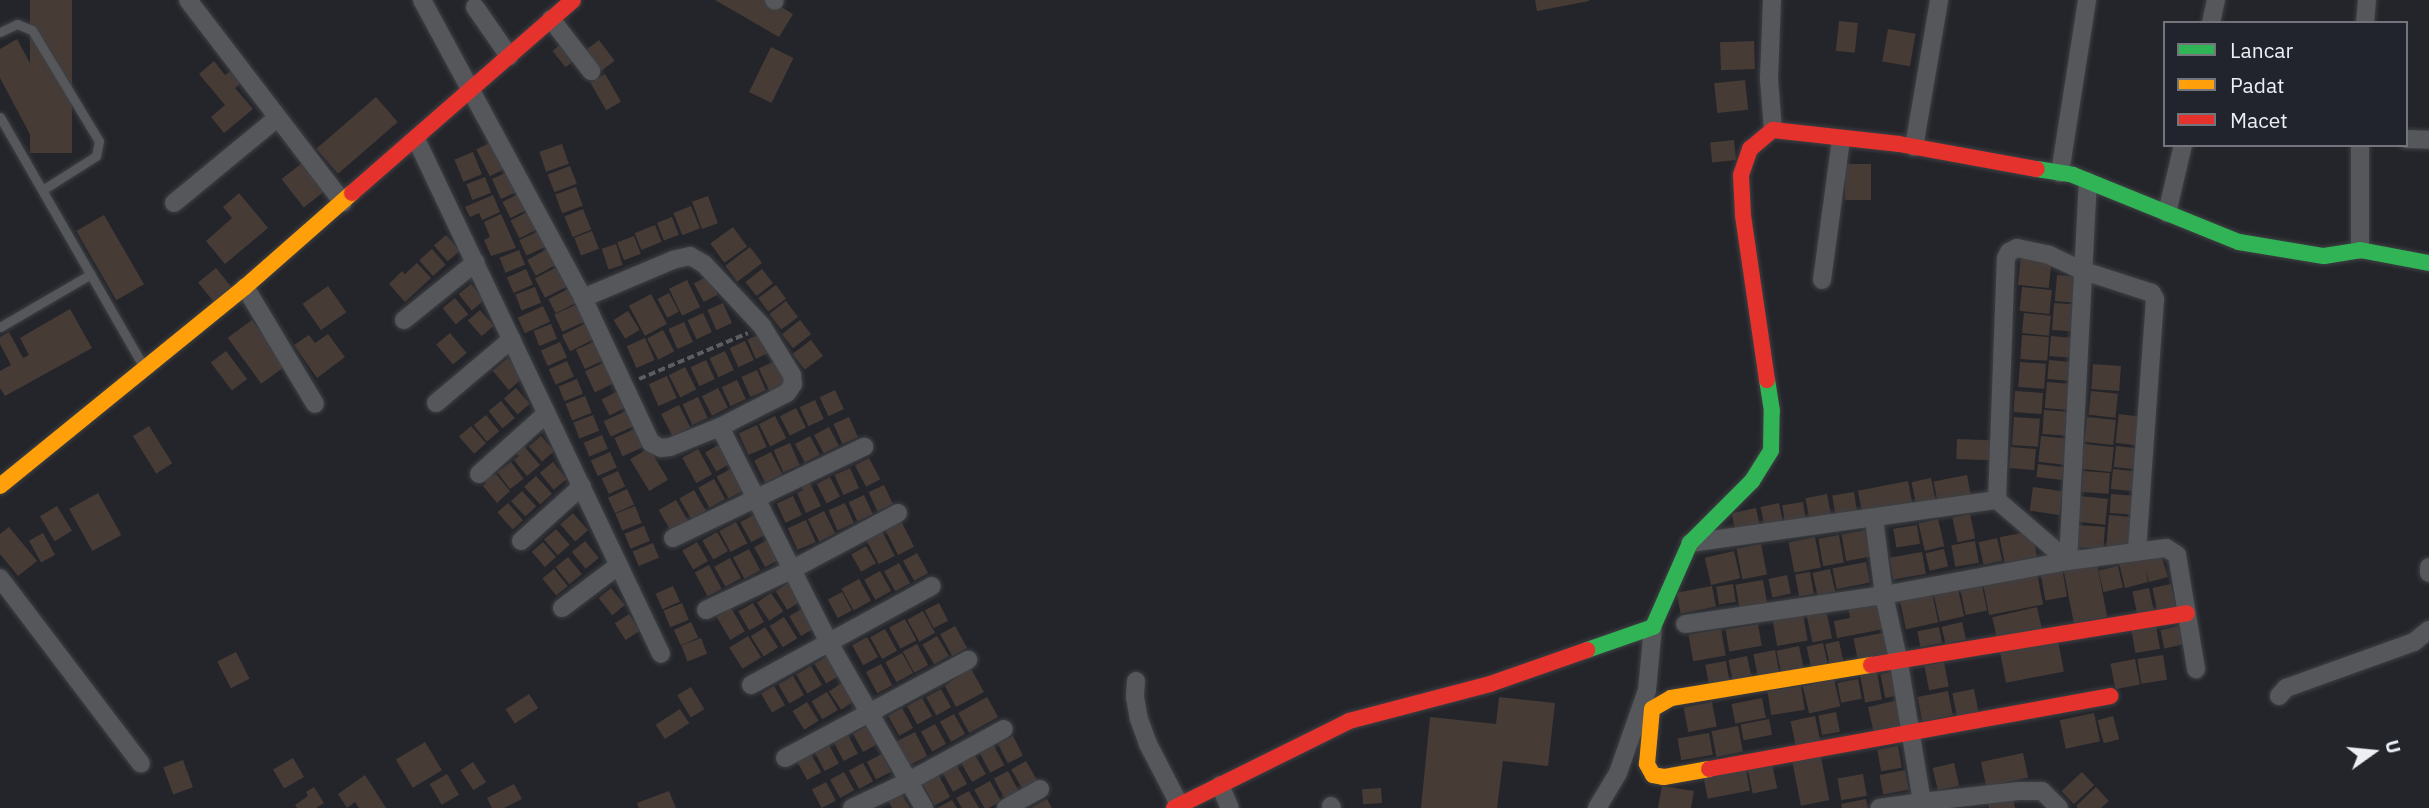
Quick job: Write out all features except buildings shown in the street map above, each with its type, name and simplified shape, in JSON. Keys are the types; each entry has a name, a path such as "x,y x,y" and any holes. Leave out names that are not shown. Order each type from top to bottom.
{"street":[{"path":"188,0 276,119 343,202"},
{"path":"422,0 583,298 647,438 656,447 670,447 720,427 787,393 793,384 792,375 762,327 704,264 690,256 583,298"},
{"path":"0,486 245,287 573,0"},
{"path":"1772,0 1769,79 1773,130"},
{"path":"1914,147 1937,0"},
{"path":"2060,173 2087,0"},
{"path":"2211,21 2216,0"},
{"path":"2365,21 2367,0"},
{"path":"475,7 509,56"},
{"path":"551,19 591,71"},
{"path":"174,203 276,119"},
{"path":"1597,808 1618,773 1647,690 1653,627 1690,543 1752,481 1770,450 1772,411 1743,215 1741,175 1750,149 1773,130 1914,147 2060,173 2239,242 2324,256 2360,250 2429,263"},
{"path":"416,139 661,654"},
{"path":"2408,139 2429,141"},
{"path":"1822,280 1841,140"},
{"path":"2168,213 2183,147"},
{"path":"2360,147 2360,250"},
{"path":"2068,561 2088,182"},
{"path":"1997,500 2007,254 2021,248 2049,255 2084,271 2152,293 2155,299 2137,551"},
{"path":"404,320 476,262"},
{"path":"245,287 315,404"},
{"path":"436,403 512,339"},
{"path":"479,474 547,413"},
{"path":"720,427 828,641 924,808"},
{"path":"673,538 756,501 864,447"},
{"path":"521,541 582,486"},
{"path":"1690,543 1997,500 2068,561"},
{"path":"706,610 793,569 898,513"},
{"path":"1874,519 1884,595 1899,663 1922,802"},
{"path":"1685,624 1884,595 2068,561 2166,548 2175,552 2196,669"},
{"path":"562,608 619,565"},
{"path":"2429,567 2429,573"},
{"path":"0,578 141,764"},
{"path":"751,685 932,586"},
{"path":"2110,696 1664,777 1653,775 1647,764 1650,716 1652,709 1662,701 2187,613"},
{"path":"1136,681 1139,719 1177,807 1349,721 1490,684 1653,627"},
{"path":"2279,696 2286,688 2414,642 2429,631"},
{"path":"785,758 968,660"},
{"path":"852,808 909,781 1004,729"},
{"path":"1220,785 1230,808"},
{"path":"1006,808 1040,789"},
{"path":"1879,808 1922,802 1946,803 2018,790 2042,791 2059,808"}],"lane":[{"path":"0,32 17,24 32,30 99,141 96,156 44,188"},
{"path":"0,117 44,188 144,367"},
{"path":"0,327 91,274"}],"path":[{"path":"625,385 762,327"}],"traffic: fast":[{"path":"2037,169 2073,175 2239,242 2324,256 2360,250 2429,263"},
{"path":"1587,650 1653,627 1690,543 1752,481 1771,450 1772,411 1767,380"}],"traffic: slow":[{"path":"0,486 245,287 352,193"},
{"path":"1709,769 1664,777 1653,775 1647,764 1652,709 1671,698 1871,665"}],"traffic: jam":[{"path":"352,193 573,0"},
{"path":"1767,380 1743,215 1741,175 1750,149 1773,130 1899,144 2037,169"},
{"path":"1871,665 2187,613"},
{"path":"1174,808 1349,721 1490,684 1587,650"},
{"path":"1709,769 2110,696"}]}
